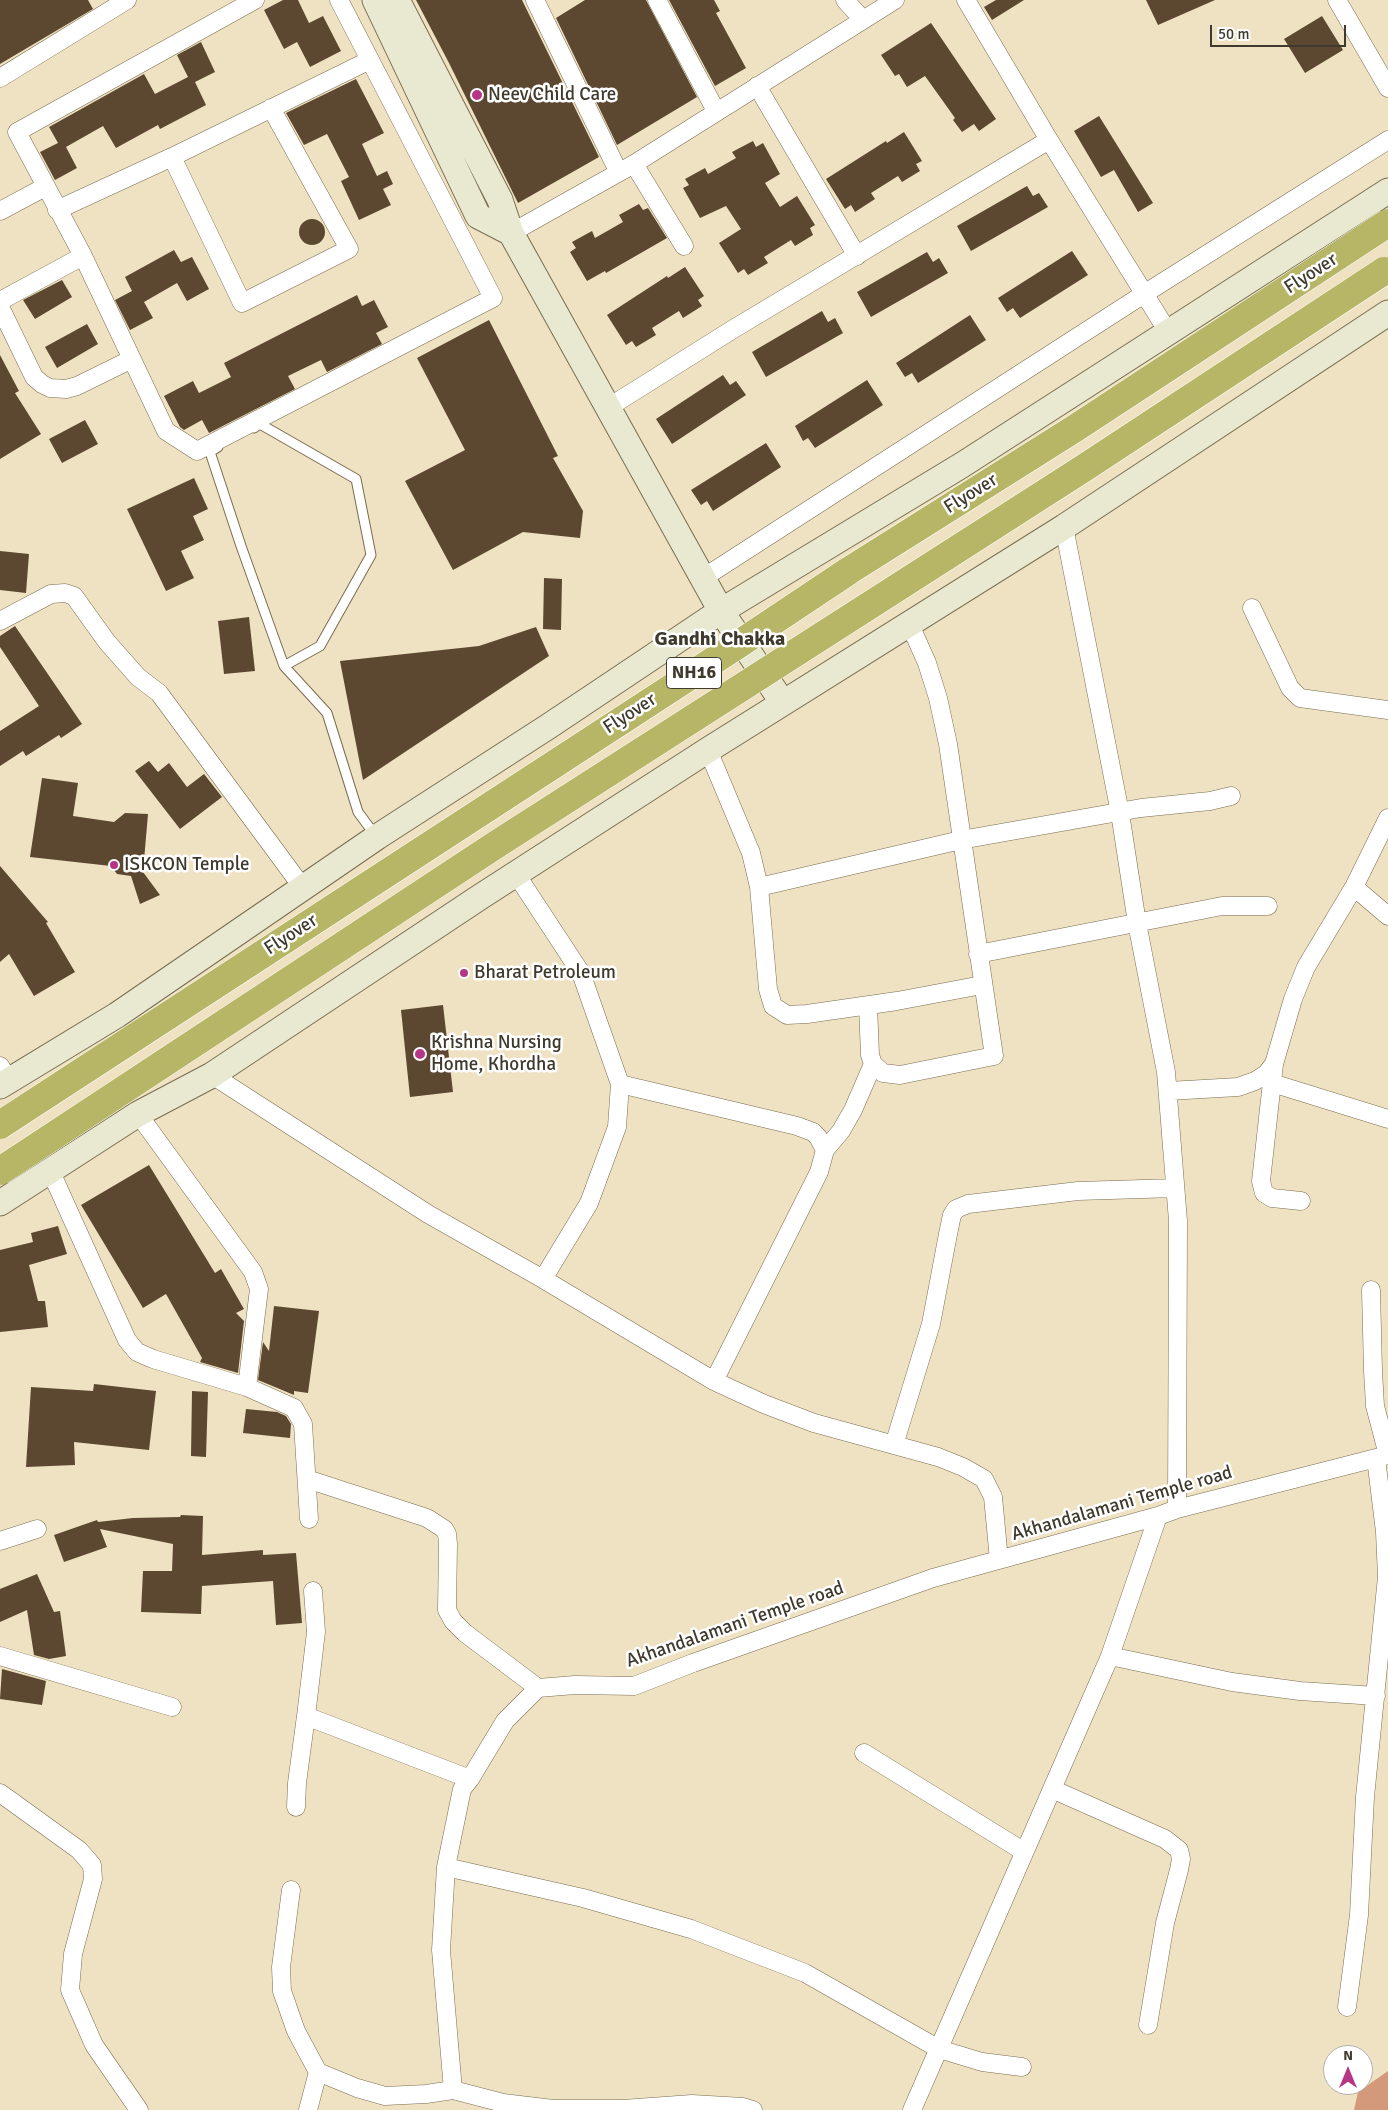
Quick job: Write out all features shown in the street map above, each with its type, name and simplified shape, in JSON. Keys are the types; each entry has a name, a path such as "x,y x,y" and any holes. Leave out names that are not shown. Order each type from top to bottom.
{"highway":[{"name":"Flyover","path":"0,1125 850,570 1074,429 1388,223"},
{"name":"Flyover","path":"0,1171 497,844 1084,468 1384,271"}],"street":[{"path":"0,78 106,5 127,0"},
{"path":"255,0 17,132 83,256 166,432 197,451 493,298 339,0"},
{"path":"375,0 478,216 511,233"},
{"path":"397,0 500,200 511,233 721,611 783,703"},
{"path":"535,0 618,172"},
{"path":"657,0 716,111"},
{"path":"845,0 862,20"},
{"path":"511,233 634,164 894,0"},
{"path":"966,0 1048,140 1168,332"},
{"path":"1337,0 1388,88"},
{"path":"57,210 172,157 370,60"},
{"path":"384,87 411,74"},
{"path":"757,86 857,256"},
{"path":"172,157 242,303 349,248 271,108"},
{"path":"609,407 735,328 1048,140"},
{"path":"703,578 1144,294 1388,140"},
{"path":"634,164 684,246"},
{"path":"0,211 45,187"},
{"path":"3,1078 117,1015 377,837 549,726 721,611 962,465 1388,192"},
{"path":"0,301 83,256"},
{"path":"0,307 34,377 50,388 77,386 132,359"},
{"path":"0,1202 138,1114 212,1075 516,874 708,750 1064,527 1388,313"},
{"path":"1064,527 1120,813 1137,923 1166,1072 1178,1221 1177,1509"},
{"path":"0,622 51,594 65,593 74,596 107,642 138,677 159,693 303,888"},
{"path":"1252,608 1290,688 1300,698 1388,710"},
{"path":"868,1005 870,1055 873,1064 883,1073 900,1075 994,1056 982,985 948,744 938,698 927,663 910,625"},
{"path":"708,750 751,854 759,887 768,989 773,1006 787,1015 807,1014 982,985"},
{"path":"759,887 961,840 1120,813 1210,801 1230,796"},
{"path":"1301,1202 1272,1198 1264,1193 1261,1182 1274,1064 1293,1000 1306,967 1354,887 1388,818"},
{"path":"516,874 581,973 620,1084 617,1127 589,1203 543,1279"},
{"path":"1354,887 1388,916"},
{"path":"978,954 1222,906 1268,906"},
{"path":"714,1381 820,1172 825,1150 841,1131 853,1110 873,1064"},
{"path":"1168,1091 1238,1087 1255,1081 1266,1074 1274,1064"},
{"path":"212,1075 428,1214 543,1279 714,1381 764,1404 814,1423 946,1460 984,1479 993,1497 999,1560"},
{"path":"1272,1083 1388,1118"},
{"path":"620,1084 797,1126 813,1132 825,1150"},
{"path":"138,1114 253,1272 259,1288 259,1297 247,1387"},
{"path":"50,1170 127,1340 138,1352 153,1359 247,1387 294,1408 303,1424 309,1520"},
{"path":"894,1445 931,1324 952,1215 956,1209 968,1204 1078,1190 1176,1188"},
{"path":"1347,2007 1359,1915 1366,1797 1386,1577 1382,1457 1375,1406 1371,1290"},
{"name":"Akhandalamani Temple road","path":"538,1688 634,1686 692,1663 933,1578 1158,1516 1177,1509 1382,1457"},
{"path":"307,1479 427,1518 444,1528 448,1544 447,1610 465,1632 538,1688 505,1721 470,1780 462,1788 446,1866 441,1950 453,2090"},
{"path":"912,2110 1023,1851 1110,1656 1158,1516"},
{"path":"0,1540 37,1530"},
{"path":"296,1807 297,1783 316,1632 314,1590"},
{"path":"0,1656 172,1707"},
{"path":"1110,1656 1232,1682 1300,1691 1376,1696"},
{"path":"306,1716 470,1780"},
{"path":"864,1754 1023,1851"},
{"path":"1052,1789 1165,1839 1179,1850 1181,1859 1180,1870 1165,1923 1148,2025"},
{"path":"0,1793 79,1850 92,1865 93,1879 73,1954 70,1990 94,2045 139,2110"},
{"path":"446,1866 583,1898 691,1928 805,1973 939,2048 982,2062 1022,2067"},
{"path":"292,1890 281,1967 282,1991 296,2031 318,2072 356,2088 385,2096 426,2094 453,2090 503,2103 553,2109 623,2109 692,2104 753,2110"},
{"path":"308,2110 318,2072"}],"lane":[{"path":"284,666 320,646 370,555 356,479 260,424 210,452 284,666 327,713 358,812 377,837"}],"shaded area":[{"path":"1388,2071 1388,2110 1354,2110 1357,2095 1373,2095 1373,2082"}],"building":[{"path":"0,0 88,0 93,9 0,64"},
{"path":"283,0 298,0 309,23 323,16 341,51 310,67 297,42 284,49 264,10"},
{"path":"416,0 522,0 599,157 518,203"},
{"path":"585,0 646,0 697,97 617,145 556,18"},
{"path":"669,0 714,0 720,11 716,13 746,68 715,86"},
{"path":"996,0 1024,0 992,20 984,7"},
{"path":"1146,0 1215,0 1158,25"},
{"path":"1322,16 1343,50 1305,73 1284,39"},
{"path":"931,23 996,119 979,131 974,124 962,132 953,120 955,118 925,76 907,87 899,74 895,76 881,55"},
{"path":"201,42 215,72 195,82 206,105 160,129 158,125 116,148 103,126 66,147 77,168 55,180 40,152 58,143 49,127 144,74 155,94 188,77 177,55"},
{"path":"356,79 384,133 362,144 377,176 387,171 393,184 383,189 391,205 359,220 341,181 349,177 327,134 304,145 286,113"},
{"path":"1099,116 1153,203 1138,212 1114,170 1101,177 1074,131"},
{"path":"904,132 922,161 916,164 920,171 902,182 898,176 871,193 875,199 855,212 851,205 845,209 826,179 886,141 887,143"},
{"path":"753,141 756,147 763,143 780,174 765,183 780,207 797,196 815,225 810,228 813,235 795,246 791,240 764,257 768,263 748,275 744,269 738,273 719,243 741,229 726,206 700,218 683,188 689,185 685,179 705,168 708,174 736,158 732,152"},
{"path":"1027,186 1033,196 1039,193 1048,207 971,251 957,226"},
{"path":"639,204 643,210 648,208 667,238 606,273 605,271 587,281 570,252 576,248 572,242 592,231 595,238 623,222 619,215"},
{"path":"312,219 321,223 325,232 321,241 312,245 303,241 299,232 303,223"},
{"path":"174,250 181,262 192,257 209,289 187,301 177,283 144,302 153,318 130,330 115,300 132,291 125,277"},
{"path":"1072,251 1088,275 1020,318 1013,308 1007,312 998,298"},
{"path":"927,252 933,262 939,258 948,273 871,317 857,292"},
{"path":"685,267 704,296 698,300 702,306 683,318 679,311 652,328 656,335 636,347 632,341 626,345 607,315 667,276 668,278"},
{"path":"62,280 72,297 35,319 23,300"},
{"path":"357,295 362,306 374,300 388,327 376,333 382,344 327,372 321,360 288,376 295,389 209,433 202,420 184,430 180,427 164,396 193,381 199,393 231,377 224,363"},
{"path":"822,311 828,322 835,318 843,333 766,377 752,352"},
{"path":"970,315 986,340 918,383 912,373 905,377 896,363"},
{"path":"489,320 558,456 553,458 583,511 580,538 523,532 453,570 405,481 465,450 417,358"},
{"path":"87,324 98,344 57,368 45,347"},
{"path":"0,355 19,391 15,393 41,434 0,459"},
{"path":"723,375 730,385 736,381 746,395 672,444 656,419"},
{"path":"867,380 883,405 815,448 808,438 803,441 795,426"},
{"path":"85,420 98,444 62,463 49,439"},
{"path":"766,443 781,467 713,511 707,501 701,505 691,490"},
{"path":"194,478 208,509 193,516 204,540 181,551 194,578 166,591 127,509"},
{"path":"0,551 29,554 26,593 0,590"},
{"path":"544,578 562,579 561,630 543,629"},
{"path":"249,617 255,671 224,674 218,621"},
{"path":"15,626 82,724 61,738 59,735 26,756 23,751 0,766 0,731 39,706 0,647 0,636"},
{"path":"536,627 549,656 363,780 340,661 479,646"},
{"path":"149,761 158,772 169,763 187,787 204,774 222,797 180,829 135,771"},
{"path":"42,778 78,783 73,816 114,822 125,813 148,814 143,872 160,895 140,904 131,876 117,874 111,866 30,857"},
{"path":"0,866 48,922 46,923 75,972 34,996 9,954 0,962"},
{"path":"443,1005 453,1092 410,1097 401,1010"},
{"path":"149,1165 215,1273 221,1269 244,1309 236,1313 244,1321 238,1373 200,1362 202,1358 166,1294 143,1308 81,1205"},
{"path":"58,1226 67,1254 29,1265 38,1301 45,1301 48,1327 0,1332 0,1250 33,1242 31,1233"},
{"path":"274,1306 319,1311 308,1393 294,1391 294,1395 258,1380 263,1342 269,1351"},
{"path":"94,1384 156,1391 149,1450 74,1442 75,1465 26,1467 31,1387 93,1391"},
{"path":"192,1391 208,1392 206,1457 191,1456"},
{"path":"246,1409 277,1412 286,1416 291,1424 290,1438 243,1433"},
{"path":"181,1515 203,1516 202,1555 263,1550 263,1555 296,1553 302,1623 276,1625 273,1581 202,1586 201,1614 141,1612 143,1571 172,1571 173,1544 100,1529 107,1547 64,1562 54,1535 97,1520 98,1522 133,1518 180,1517"},
{"path":"37,1574 54,1612 60,1611 66,1656 49,1659 34,1655 27,1610 0,1622 0,1589"},
{"path":"2,1669 46,1681 42,1705 0,1699"}],"place":[{"name":"Neev Child Care","path":"477,95"},
{"name":"ISKCON Temple","path":"114,865"},
{"name":"Bharat Petroleum","path":"464,973"},
{"name":"Krishna Nursing Home, Khordha","path":"420,1054"}],"district":[{"name":"Gandhi Chakka","path":"720,640"}]}
